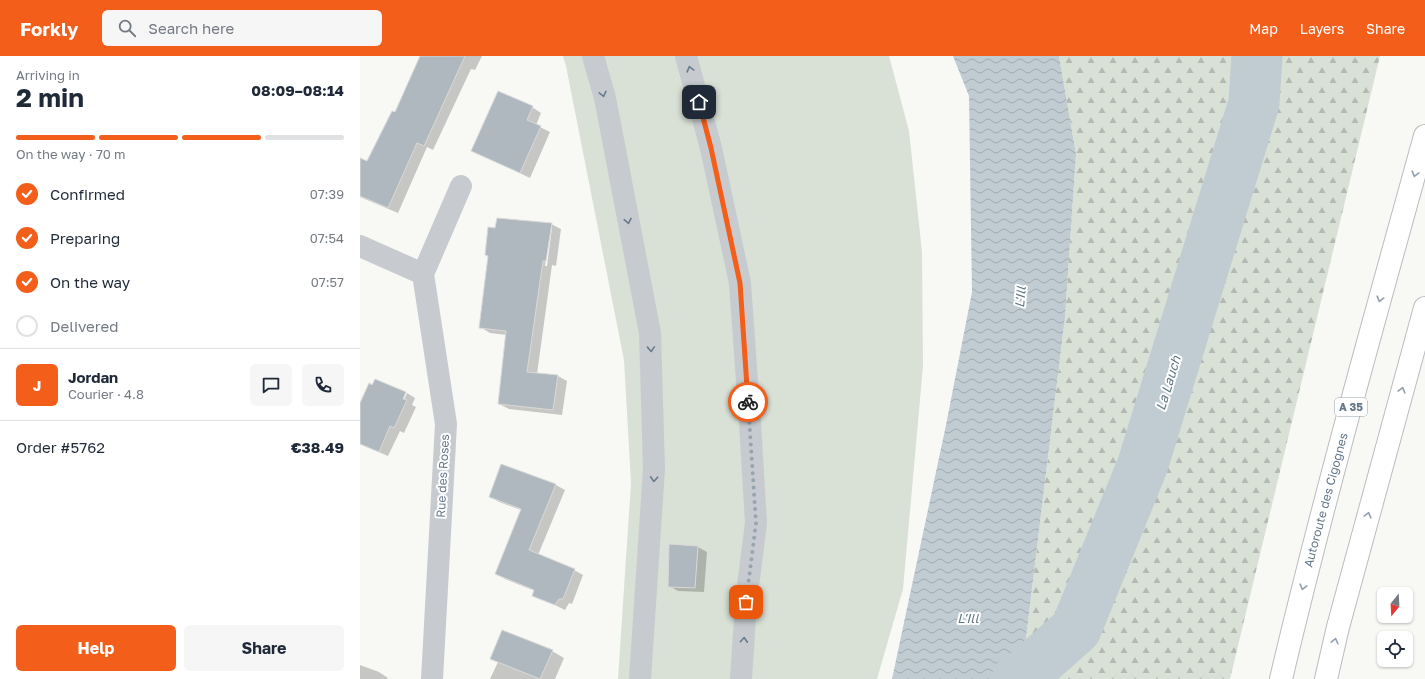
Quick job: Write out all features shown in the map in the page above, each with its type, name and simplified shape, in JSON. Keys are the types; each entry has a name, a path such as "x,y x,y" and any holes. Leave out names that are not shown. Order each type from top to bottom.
{"highway":[{"name":"Autoroute des Cigognes","path":"1281,679 1296,614 1425,136"},
{"path":"1326,679 1338,627 1425,308"}],"street":[{"path":"593,56 605,98 650,333 654,469 640,679"},
{"path":"686,56 711,148 740,283 756,523 746,602 741,679"},
{"path":"360,246 423,274 461,186"},
{"name":"Rue des Roses","path":"423,274 446,424 432,679"}],"green space":[{"path":"563,56 889,56 909,131 922,252 923,366 903,589 877,679 618,679 631,483 624,360"},
{"path":"1059,56 1380,56 1230,679 1021,679 1065,317 1076,154"}],"water":[{"name":"L'Ill","path":"953,56 1059,56 1076,154 1065,317 1021,679 892,679 946,425 972,292 969,96"}],"building":[{"path":"420,56 465,56 424,146 417,143 388,208 360,196 360,158 367,161 392,111 395,112"},
{"path":"498,91 533,106 527,120 541,126 520,173 471,151"},
{"path":"497,218 552,223 546,261 543,261 527,372 558,375 553,410 498,404 506,331 479,328 488,256 485,255 488,227 495,228"},
{"path":"375,379 406,392 403,399 407,400 394,428 390,426 379,452 360,444 360,403 369,383 372,385"},
{"path":"501,464 556,484 529,550 575,569 563,599 559,599 555,605 532,596 534,590 495,574 521,509 489,497"},
{"path":"669,544 698,546 695,588 668,587"},
{"path":"502,630 553,650 540,679 490,659"}],"waterway":[{"name":"La Lauch","path":"1017,679 1022,677 1076,629 1143,464 1254,103 1257,56"}],"way so far":[{"path":"746,602 756,523 748,402"}],"route":[{"path":"699,102 711,148 740,283 748,402"}]}
